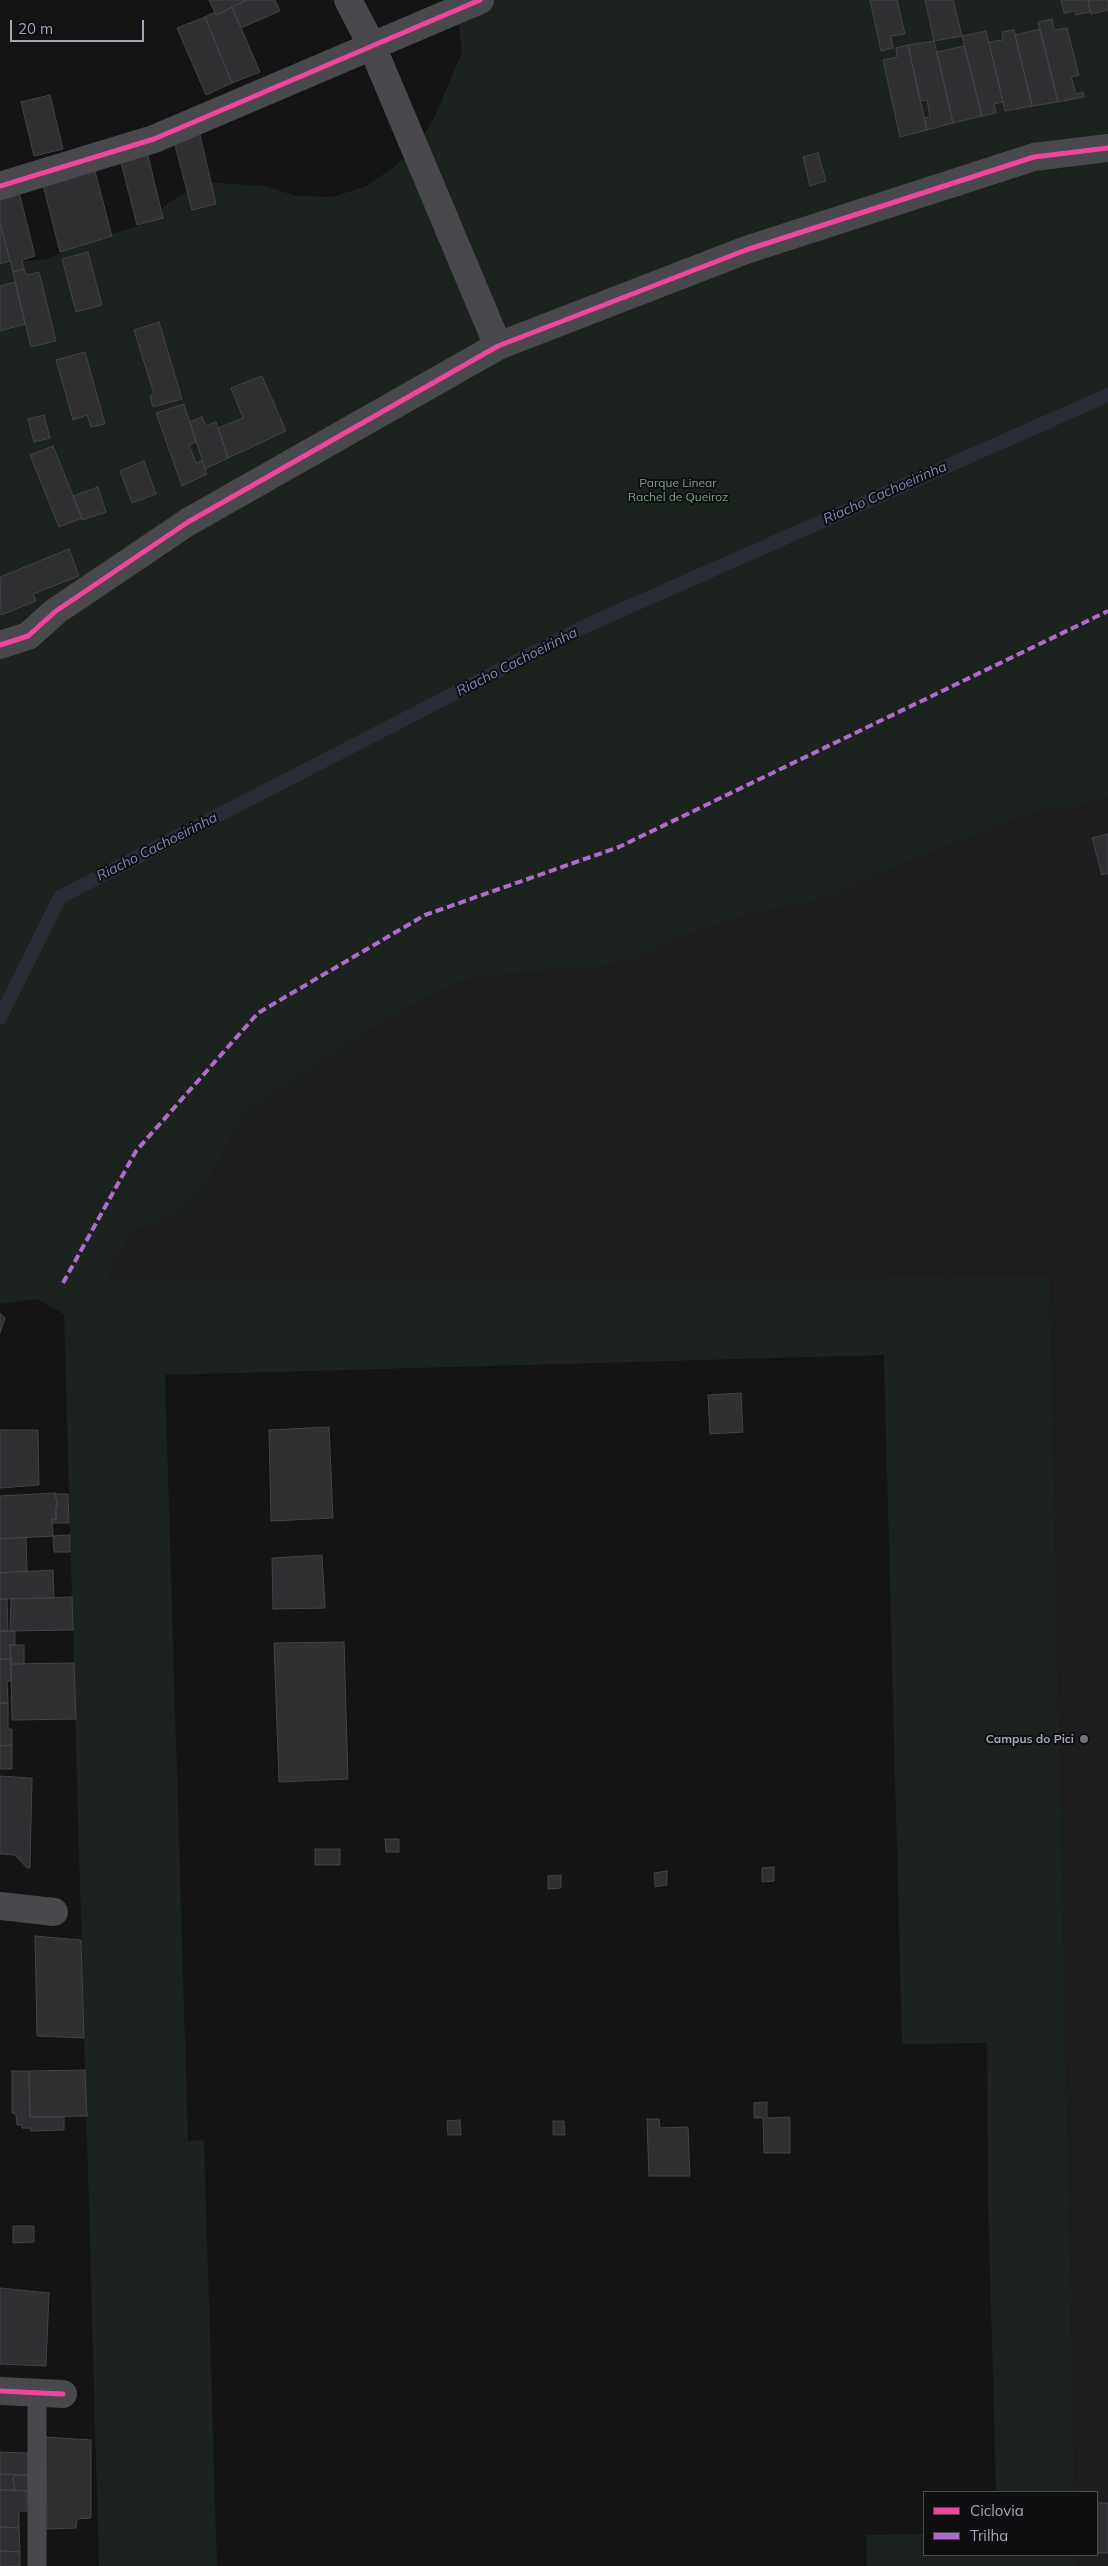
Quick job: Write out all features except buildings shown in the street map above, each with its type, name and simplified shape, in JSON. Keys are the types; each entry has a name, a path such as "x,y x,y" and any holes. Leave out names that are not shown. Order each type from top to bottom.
{"street":[{"path":"348,0 372,46 498,346"},
{"path":"0,186 154,139 480,0"},
{"path":"0,645 28,636 56,611 188,522 498,346 746,250 1034,157 1108,148"},
{"path":"0,1906 54,1912"},
{"path":"0,2391 50,2393"}],"lane":[{"path":"37,2566 50,2393"}],"shaded area":[{"name":"Campus do Pici","path":"1108,611 1108,2566 1076,2566 1076,2556 1098,2556 1098,2491 1075,2491 1050,1276 63,1283 136,1151"}],"green space":[{"name":"Parque Linear Rachel de Queiroz","path":"456,0 1108,0 1108,796 1076,806 1033,812 879,873 840,893 800,904 755,912 674,939 637,958 596,967 506,973 464,980 423,998 350,1041 244,1113 203,1187 173,1215 135,1230 111,1263 109,1282 1050,1276 1075,2491 996,2491 988,2197 987,2043 902,2044 884,1355 165,1375 188,2141 204,2140 217,2566 99,2566 64,1314 37,1299 0,1304 0,263 48,259 78,244 144,224 170,202 203,182 264,186 297,196 332,197 367,186 394,167 419,144 436,114 462,52"},
{"path":"923,2534 923,2556 1076,2556 1076,2566 867,2566 866,2535"}],"waterway":[{"name":"Riacho Cachoeirinha","path":"0,1018 60,897 583,627 1108,395"}],"marked path":[{"path":"63,1283 136,1151 258,1013 425,915 619,847 1108,611"}],"cycle path":[{"path":"0,186 154,139 480,0"},
{"path":"0,645 28,636 56,611 188,522 498,346 746,250 1034,157 1108,148"},
{"path":"0,2391 63,2394"}],"place":[{"name":"Campus do Pici","path":"1084,1739"}]}
